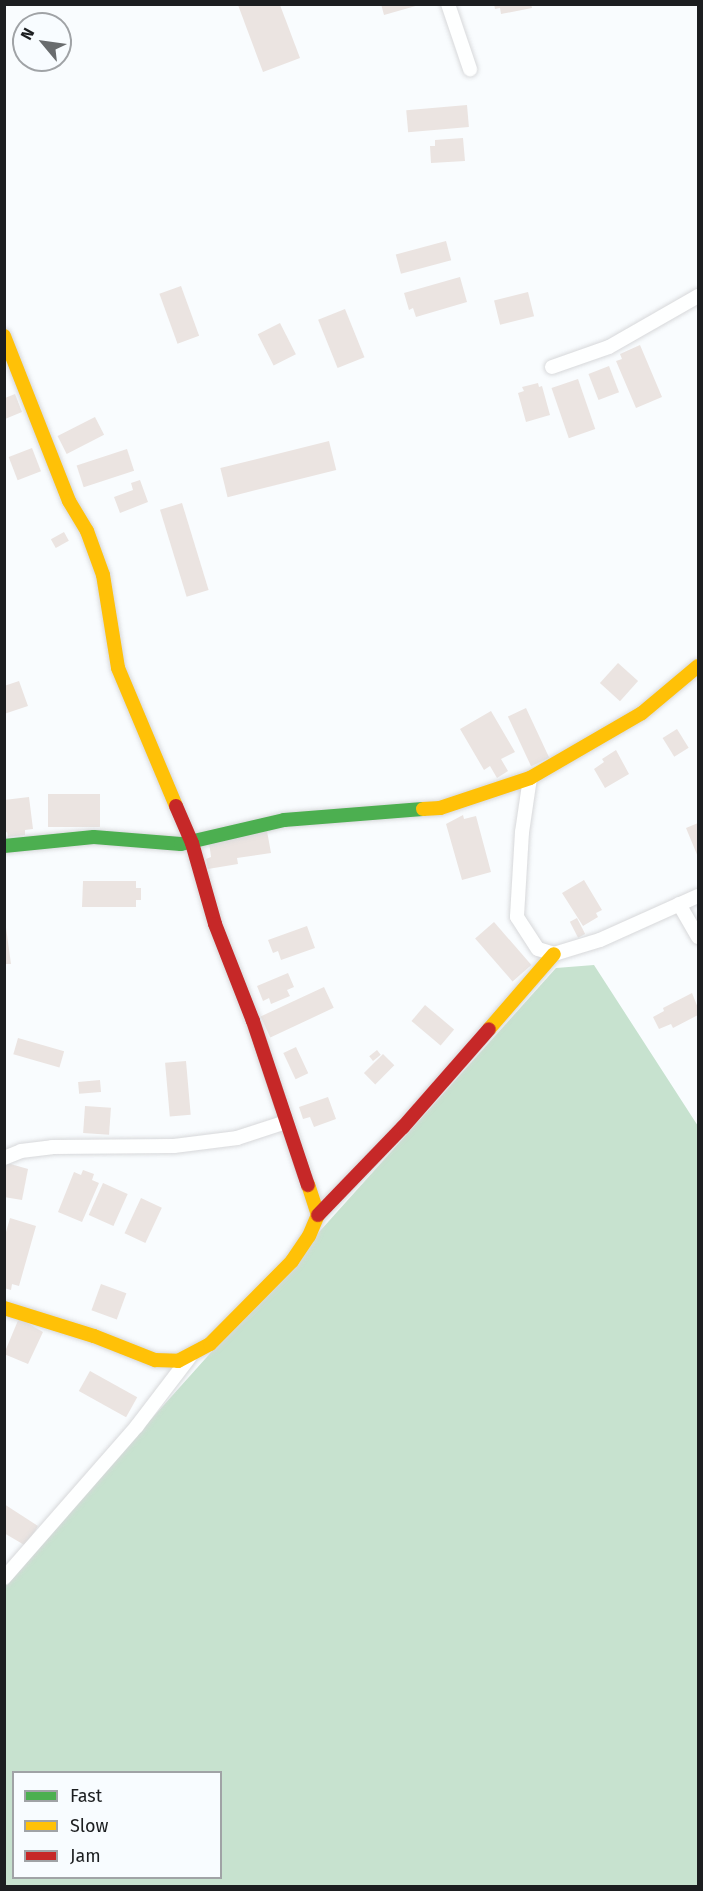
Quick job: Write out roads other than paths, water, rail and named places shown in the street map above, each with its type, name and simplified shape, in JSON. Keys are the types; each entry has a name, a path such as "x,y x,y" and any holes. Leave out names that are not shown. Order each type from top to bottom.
{"street":[{"path":"448,4 470,69"},
{"path":"552,367 609,348 699,296"},
{"path":"4,336 69,501 87,531 103,575 118,668 192,843 215,924 253,1021 318,1215"},
{"path":"4,846 94,837 192,843 284,820 440,808 530,778 642,713 683,676 699,666"},
{"path":"530,778 522,832 517,917 538,949 554,954"},
{"path":"4,1578 136,1426 189,1358 210,1344 292,1262 309,1236 318,1215 403,1126 554,954 600,940 699,896"},
{"path":"679,904 699,938"},
{"path":"4,1158 21,1151 52,1147 174,1146 226,1139 286,1122"},
{"path":"4,1308 94,1336 155,1360 167,1362 189,1358"}]}
